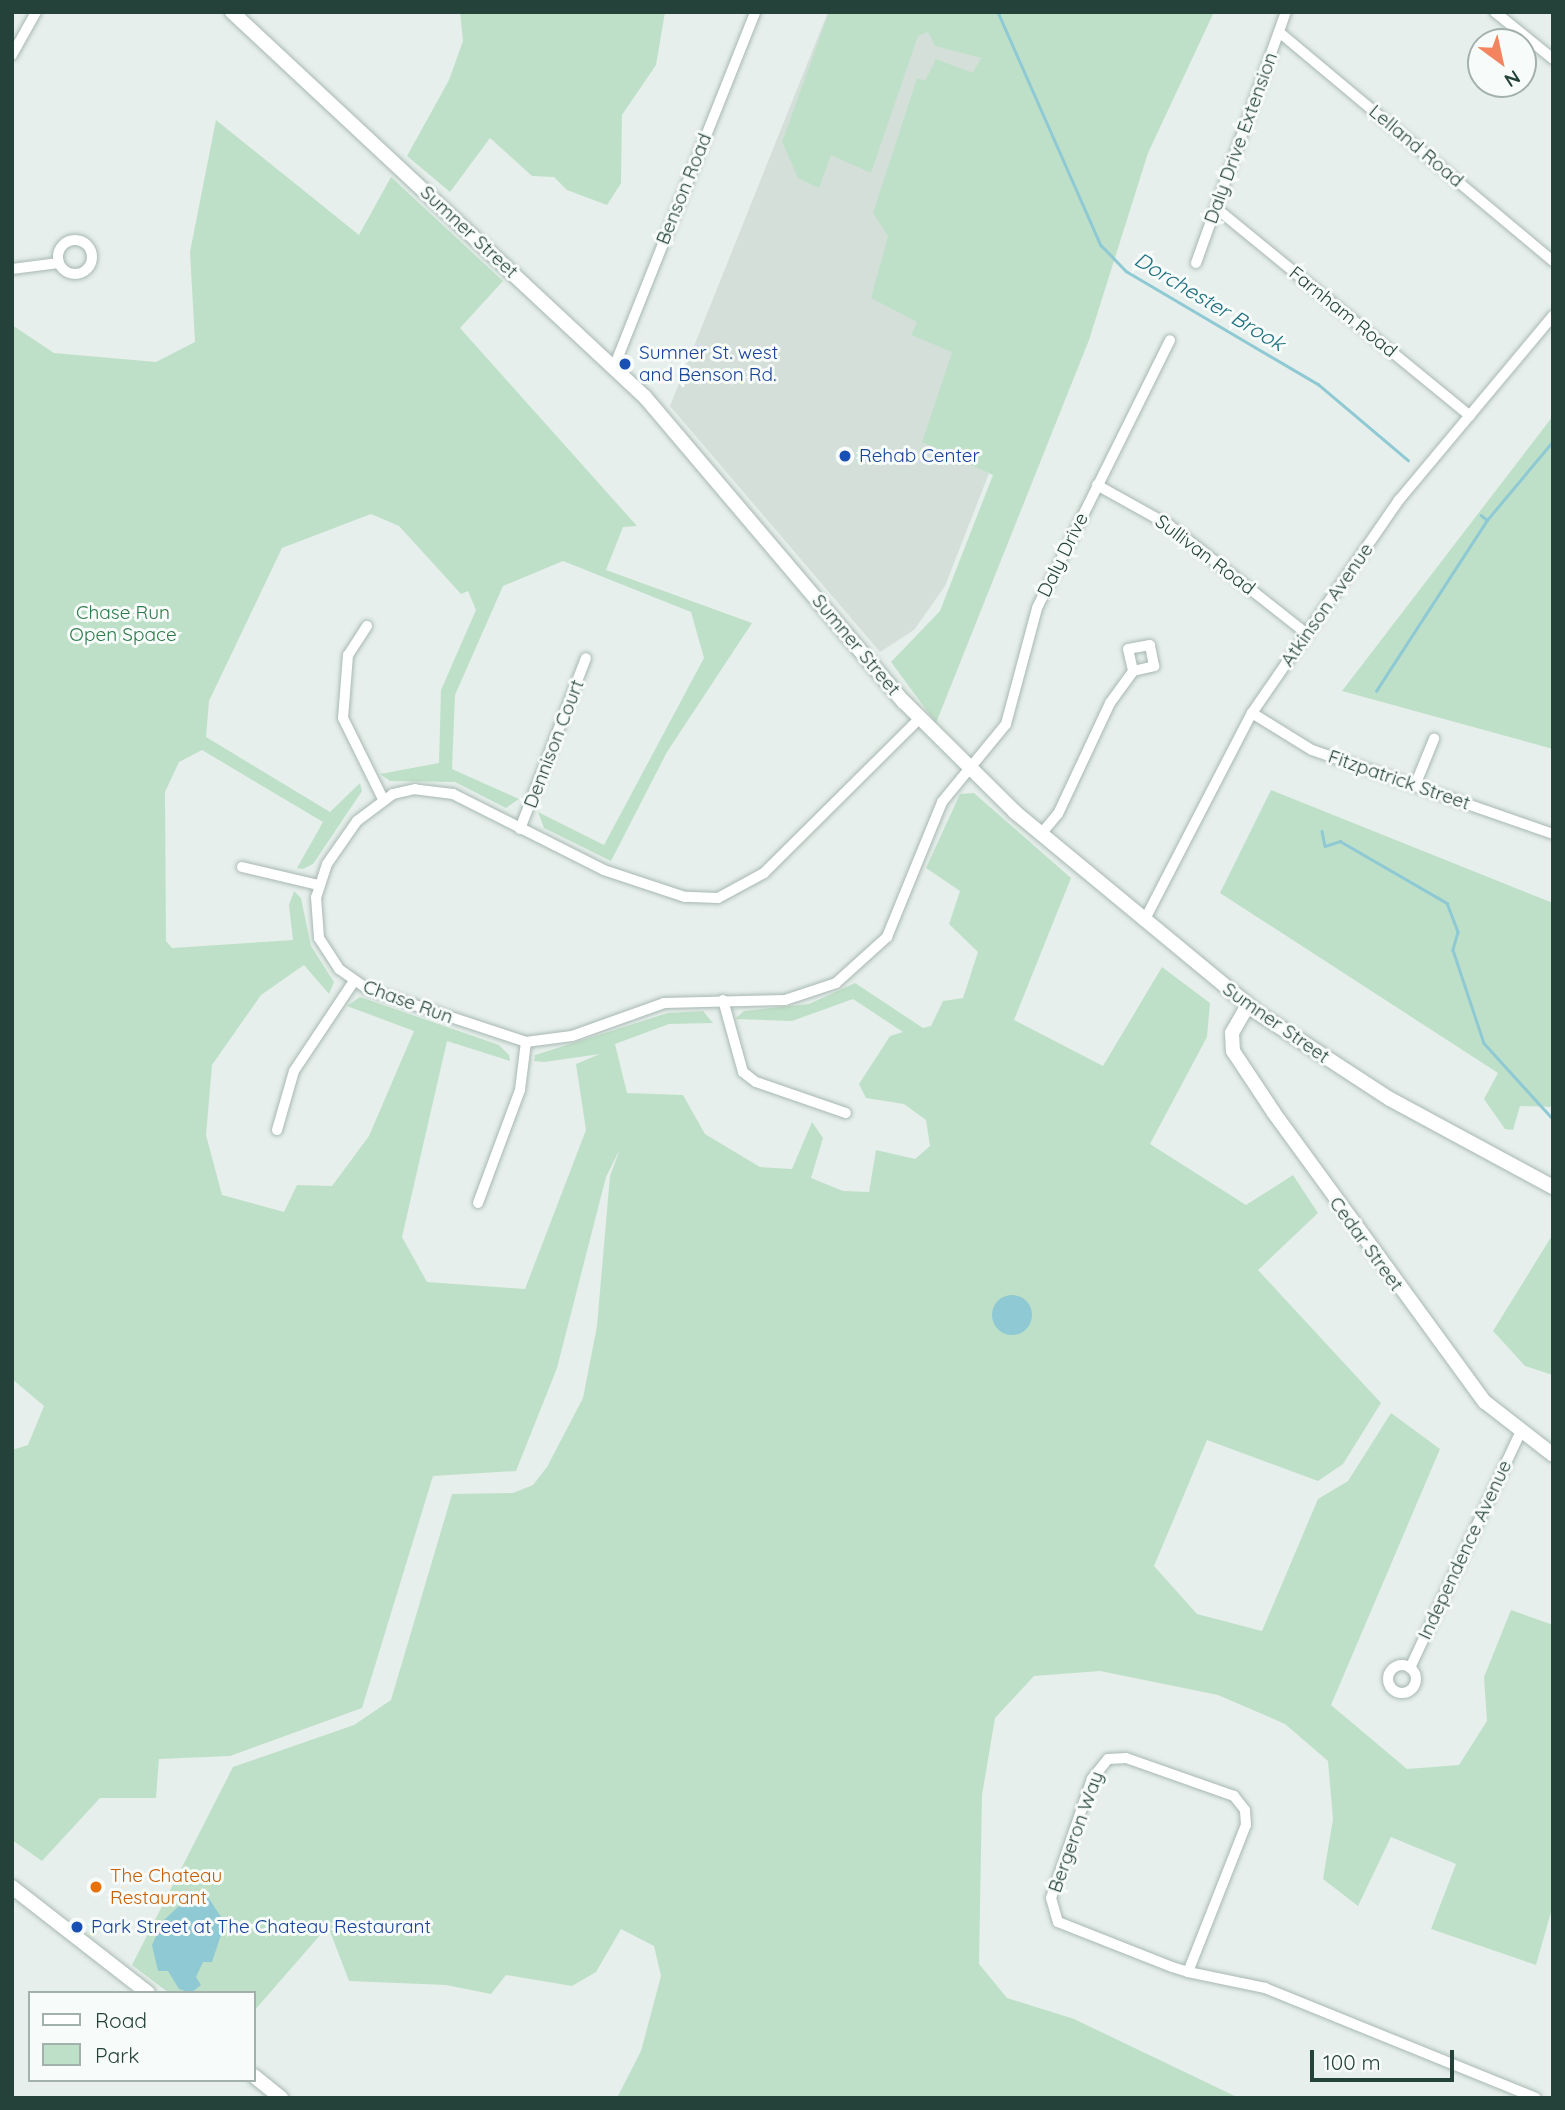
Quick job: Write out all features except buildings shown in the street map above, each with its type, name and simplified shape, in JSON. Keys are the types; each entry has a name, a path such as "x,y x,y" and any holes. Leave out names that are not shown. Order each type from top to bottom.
{"main road":[{"name":"Sumner Street","path":"232,12 614,367 919,719 969,772 1144,921 1248,1005 1390,1099 1553,1187"},
{"name":"Cedar Street","path":"1248,1005 1232,1033 1239,1062 1381,1266 1485,1402 1520,1433 1553,1455"},
{"path":"12,1887 145,1991"},
{"path":"256,2078 281,2098"}],"street":[{"path":"12,55 36,12"},
{"name":"Benson Road","path":"614,367 755,12"},
{"name":"Daly Drive Extension","path":"1196,263 1286,12"},
{"path":"1496,12 1553,59"},
{"name":"Lelland Road","path":"1279,32 1553,261"},
{"name":"Farnham Road","path":"1216,208 1470,416"},
{"path":"12,268 59,263"},
{"name":"Atkinson Avenue","path":"1144,921 1252,713 1399,500 1553,316"},
{"name":"Daly Drive","path":"969,772 1011,715 1033,617 1170,340"},
{"name":"Sullivan Road","path":"1097,485 1189,539 1307,634"},
{"path":"367,626 348,655 343,718 383,799"},
{"name":"Dennison Court","path":"520,829 586,658"},
{"path":"1041,834 1060,809 1093,728 1133,671"},
{"name":"Fitzpatrick Street","path":"1252,713 1312,750 1416,783 1553,834"},
{"path":"242,867 318,885 349,831 383,799 415,789 439,791 604,870 674,894 727,895 774,865 919,719"},
{"path":"1416,783 1434,739"},
{"name":"Chase Run","path":"318,885 319,938 354,981 526,1042 572,1036 664,1003 810,995 866,961 895,923 942,802 969,772"},
{"path":"277,1130 294,1071 354,981"},
{"path":"723,1000 743,1072 756,1082 846,1113"},
{"path":"478,1203 520,1090 526,1042"},
{"name":"Independence Avenue","path":"1409,1668 1520,1433"},
{"name":"Bergeron Way","path":"1188,1972 1246,1825 1245,1810 1234,1796 1126,1758 1108,1759 1098,1767 1051,1898 1053,1916 1065,1927 1188,1972 1265,1988 1536,2098"}],"shaded area":[{"path":"828,12 1053,12 1100,189 945,586 914,630 880,652 670,406"}],"green space":[{"path":"460,12 665,12 656,65 622,115 621,183 607,205 567,190 554,177 532,176 490,138 450,192 407,156 449,80 463,41"},
{"path":"829,12 1214,12 1148,153 1089,340 936,723 891,662 940,611 993,475 922,442 952,352 911,335 917,322 871,298 888,236 873,213 917,78 925,81 936,59 973,73 981,58 935,46 928,32 918,36 871,173 831,155 819,188 798,178 782,142"},
{"name":"Chase Run Open Space","path":"216,120 359,235 391,177 503,281 460,328 637,526 623,527 606,570 752,623 667,752 611,861 544,828 538,812 604,845 704,658 691,612 563,561 503,586 455,695 452,769 519,799 506,808 455,782 390,781 380,774 439,763 441,690 476,610 468,591 461,594 399,526 371,514 282,548 209,701 206,737 330,812 360,783 362,791 313,864 303,869 297,868 323,822 202,750 179,762 165,792 166,941 172,948 293,940 289,905 294,891 301,898 311,946 334,982 329,994 304,965 261,995 212,1065 206,1135 222,1195 284,1212 297,1185 332,1186 369,1136 414,1031 347,1006 360,997 499,1045 509,1055 510,1061 447,1041 402,1237 427,1282 525,1289 586,1130 576,1064 600,1054 544,1062 534,1061 535,1055 668,1013 703,1011 713,1023 669,1024 615,1044 627,1093 683,1095 705,1134 760,1167 792,1169 812,1122 823,1138 811,1178 843,1191 869,1192 876,1150 915,1159 930,1146 926,1120 904,1104 866,1098 859,1084 890,1036 903,1032 853,999 792,1021 735,1019 744,1011 809,1004 855,983 923,1028 931,1026 943,1001 963,998 978,952 949,924 960,891 926,868 960,794 974,793 1071,878 1014,1020 1103,1066 1162,967 1210,1003 1207,1037 1150,1144 1246,1205 1293,1175 1318,1213 1258,1270 1381,1403 1343,1464 1318,1481 1207,1440 1154,1566 1197,1614 1262,1631 1318,1499 1348,1481 1391,1413 1440,1449 1331,1705 1407,1769 1459,1765 1487,1721 1484,1677 1511,1610 1553,1625 1553,1905 1536,1965 1431,1929 1456,1864 1391,1837 1358,1906 1323,1879 1333,1819 1328,1761 1285,1724 1218,1695 1100,1671 1034,1676 995,1718 982,1795 979,1964 1007,1998 1074,2019 1239,2098 617,2098 641,2051 661,1976 654,1946 621,1929 596,1972 572,1986 506,1975 491,1994 446,1985 349,1981 328,1926 256,2009 256,1991 166,1991 132,1965 233,1767 354,1725 391,1700 452,1494 513,1493 533,1485 547,1467 583,1398 597,1326 610,1176 620,1149 606,1177 557,1368 516,1471 433,1476 362,1708 230,1756 159,1759 156,1798 100,1798 42,1861 12,1840 12,1450 28,1445 44,1406 12,1379 12,325 54,353 156,362 195,342 190,252"},
{"path":"1553,416 1553,749 1342,691"},
{"path":"1271,790 1553,903 1553,1107 1520,1106 1513,1130 1505,1129 1484,1099 1498,1073 1220,893"},
{"path":"1553,1234 1553,1375 1525,1366 1493,1331"}],"water":[{"path":"1012,1295 1026,1301 1032,1315 1026,1329 1012,1335 998,1329 992,1315 998,1301"},
{"path":"195,1891 206,1894 225,1923 212,1962 203,1962 196,1977 201,1985 194,1991 179,1989 168,1971 158,1971 152,1945 163,1921"}],"waterway":[{"name":"Dorchester Brook","path":"998,12 1101,245 1126,271 1318,384 1408,460"},
{"name":"Dorchester Brook","path":"1481,515 1487,520 1553,441"},
{"path":"1376,691 1487,520"},
{"path":"1322,831 1325,846 1340,841 1447,903 1458,932 1453,950 1484,1043 1553,1119"}],"place":[{"name":"Sumner St. west and Benson Rd.","path":"625,364"},
{"name":"Rehab Center","path":"845,456"},
{"name":"The Chateau Restaurant","path":"96,1887"},
{"name":"Park Street at The Chateau Restaurant","path":"77,1927"}]}
